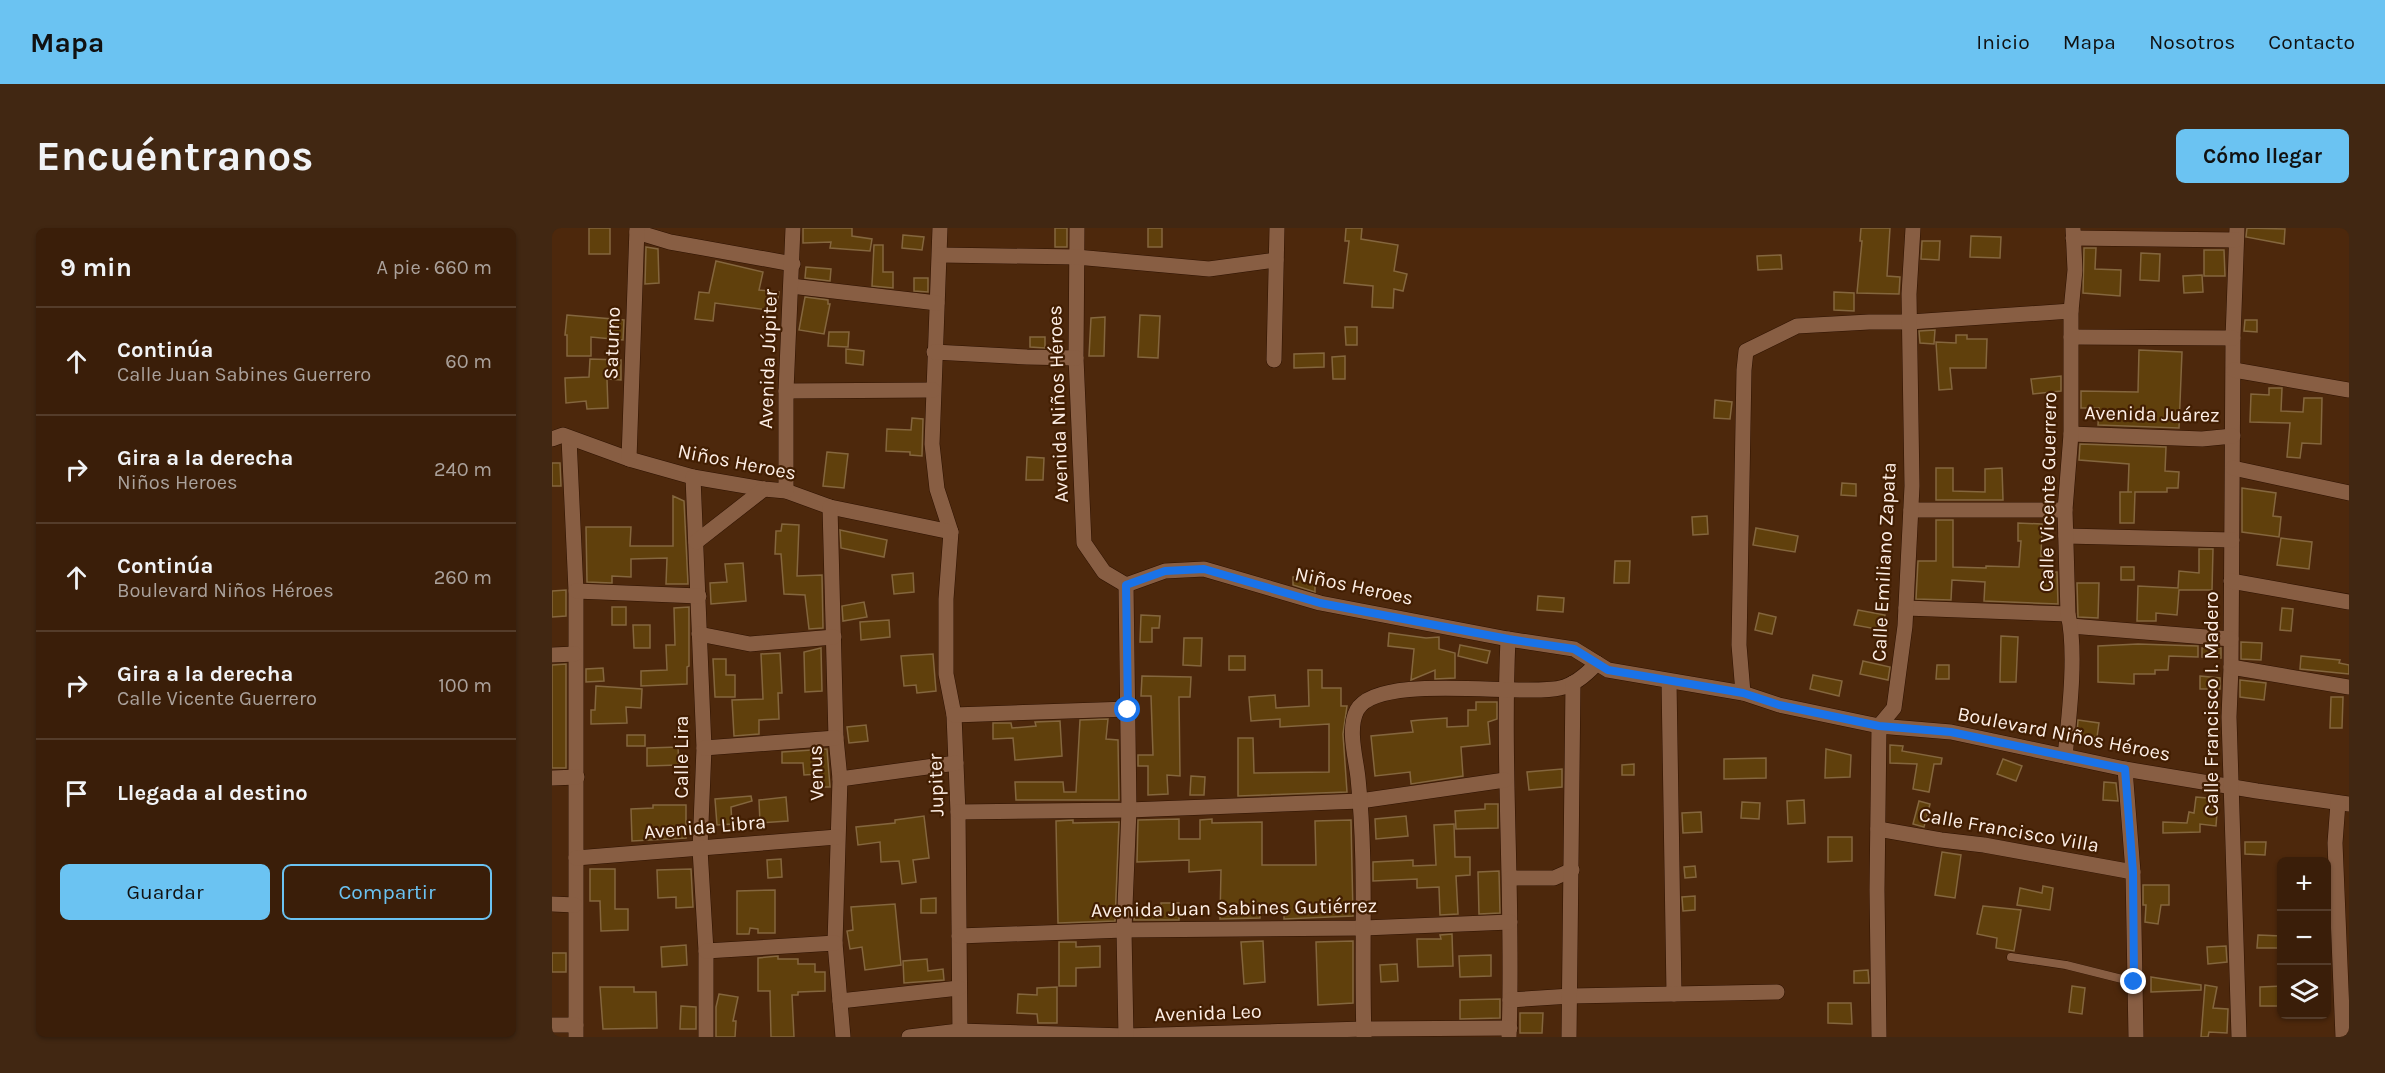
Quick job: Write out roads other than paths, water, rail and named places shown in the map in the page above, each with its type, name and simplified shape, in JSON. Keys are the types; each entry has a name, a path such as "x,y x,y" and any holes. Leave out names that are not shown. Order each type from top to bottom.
{"street":[{"name":"Avenida Júpiter","path":"786,491 786,392 793,228"},
{"path":"940,228 932,444 937,489 951,532"},
{"name":"Avenida Niños Héroes","path":"1077,228 1076,357 1084,543 1104,572 1126,585"},
{"path":"1274,360 1277,228"},
{"name":"Calle Emiliano Zapata","path":"1879,726 1894,708 1905,626 1911,510 1912,228"},
{"path":"637,230 670,242 793,264"},
{"name":"Saturno","path":"629,459 637,230"},
{"path":"2073,233 2237,234"},
{"name":"Calle Vicente Guerrero","path":"2065,756 2070,690 2065,510 2071,434 2071,311 2075,270 2073,233"},
{"name":"Calle Francisco I. Madero","path":"2237,234 2233,338 2230,786 2235,861 2239,1037"},
{"path":"940,255 1076,257 1209,269 1276,260"},
{"path":"791,286 936,303"},
{"path":"1743,693 1739,645 1746,351 1797,327 2071,311"},
{"path":"2071,337 2233,338"},
{"path":"934,352 1076,357"},
{"path":"2234,370 2349,390"},
{"path":"786,392 933,390"},
{"name":"Avenida Juárez","path":"2071,434 2202,439 2233,436"},
{"path":"552,1025 576,1031 576,591 559,435"},
{"name":"Niños Heroes","path":"559,435 629,459 693,477 786,491 830,507 951,532"},
{"path":"2233,468 2349,493"},
{"name":"Calle Lira","path":"693,477 704,748 700,849 706,951 705,1037"},
{"path":"696,542 764,489"},
{"name":"Venus","path":"830,507 836,738 840,779 835,943 843,1037"},
{"path":"1911,510 2065,510"},
{"name":"Jupiter","path":"951,532 946,599 946,674 954,716 958,812 959,1034"},
{"path":"2066,536 2232,540"},
{"name":"Niños Heroes","path":"1126,585 1165,571 1204,569 1320,603 1508,639 1574,649 1597,663"},
{"path":"2231,581 2349,602"},
{"path":"1126,585 1129,810 1125,930 1126,1037"},
{"path":"576,591 699,596"},
{"path":"1906,608 2069,620 2231,639"},
{"path":"699,634 750,644 834,636"},
{"path":"1508,639 1505,780 1510,878 1510,1033"},
{"path":"552,655 575,654"},
{"path":"1364,1033 1364,928 1360,801 1353,726 1357,710 1368,699 1389,692 1481,687 1541,691 1562,688 1583,678 1597,663"},
{"name":"Boulevard Niños Héroes","path":"1597,663 1608,670 1743,693 1779,705 1879,726 1951,732 2125,769 2343,803"},
{"path":"2231,666 2349,687"},
{"path":"1669,681 1674,994"},
{"path":"1569,1037 1573,683"},
{"path":"954,716 1128,710"},
{"path":"1879,726 1879,1037"},
{"path":"704,748 836,738"},
{"path":"840,779 956,763"},
{"path":"2125,769 2133,872 2136,1037"},
{"path":"552,778 577,777"},
{"path":"958,812 1129,810 1360,801 1505,780"},
{"path":"2343,803 2335,843 2343,1037"},
{"name":"Calle Francisco Villa","path":"1878,829 1984,845 2133,872"},
{"name":"Avenida Libra","path":"576,858 837,837"},
{"path":"1510,878 1554,878 1572,870"},
{"path":"552,904 575,905"},
{"name":"Avenida Juan Sabines Gutiérrez","path":"959,936 1125,930 1364,928 1510,922"},
{"path":"706,951 835,943"},
{"path":"840,1001 959,988"},
{"path":"1510,1000 1571,996 1777,992"},
{"name":"Avenida Leo","path":"909,1037 959,1034 1126,1037 1510,1033"}],"lane":[{"path":"2011,957 2066,965 2134,982"}]}
